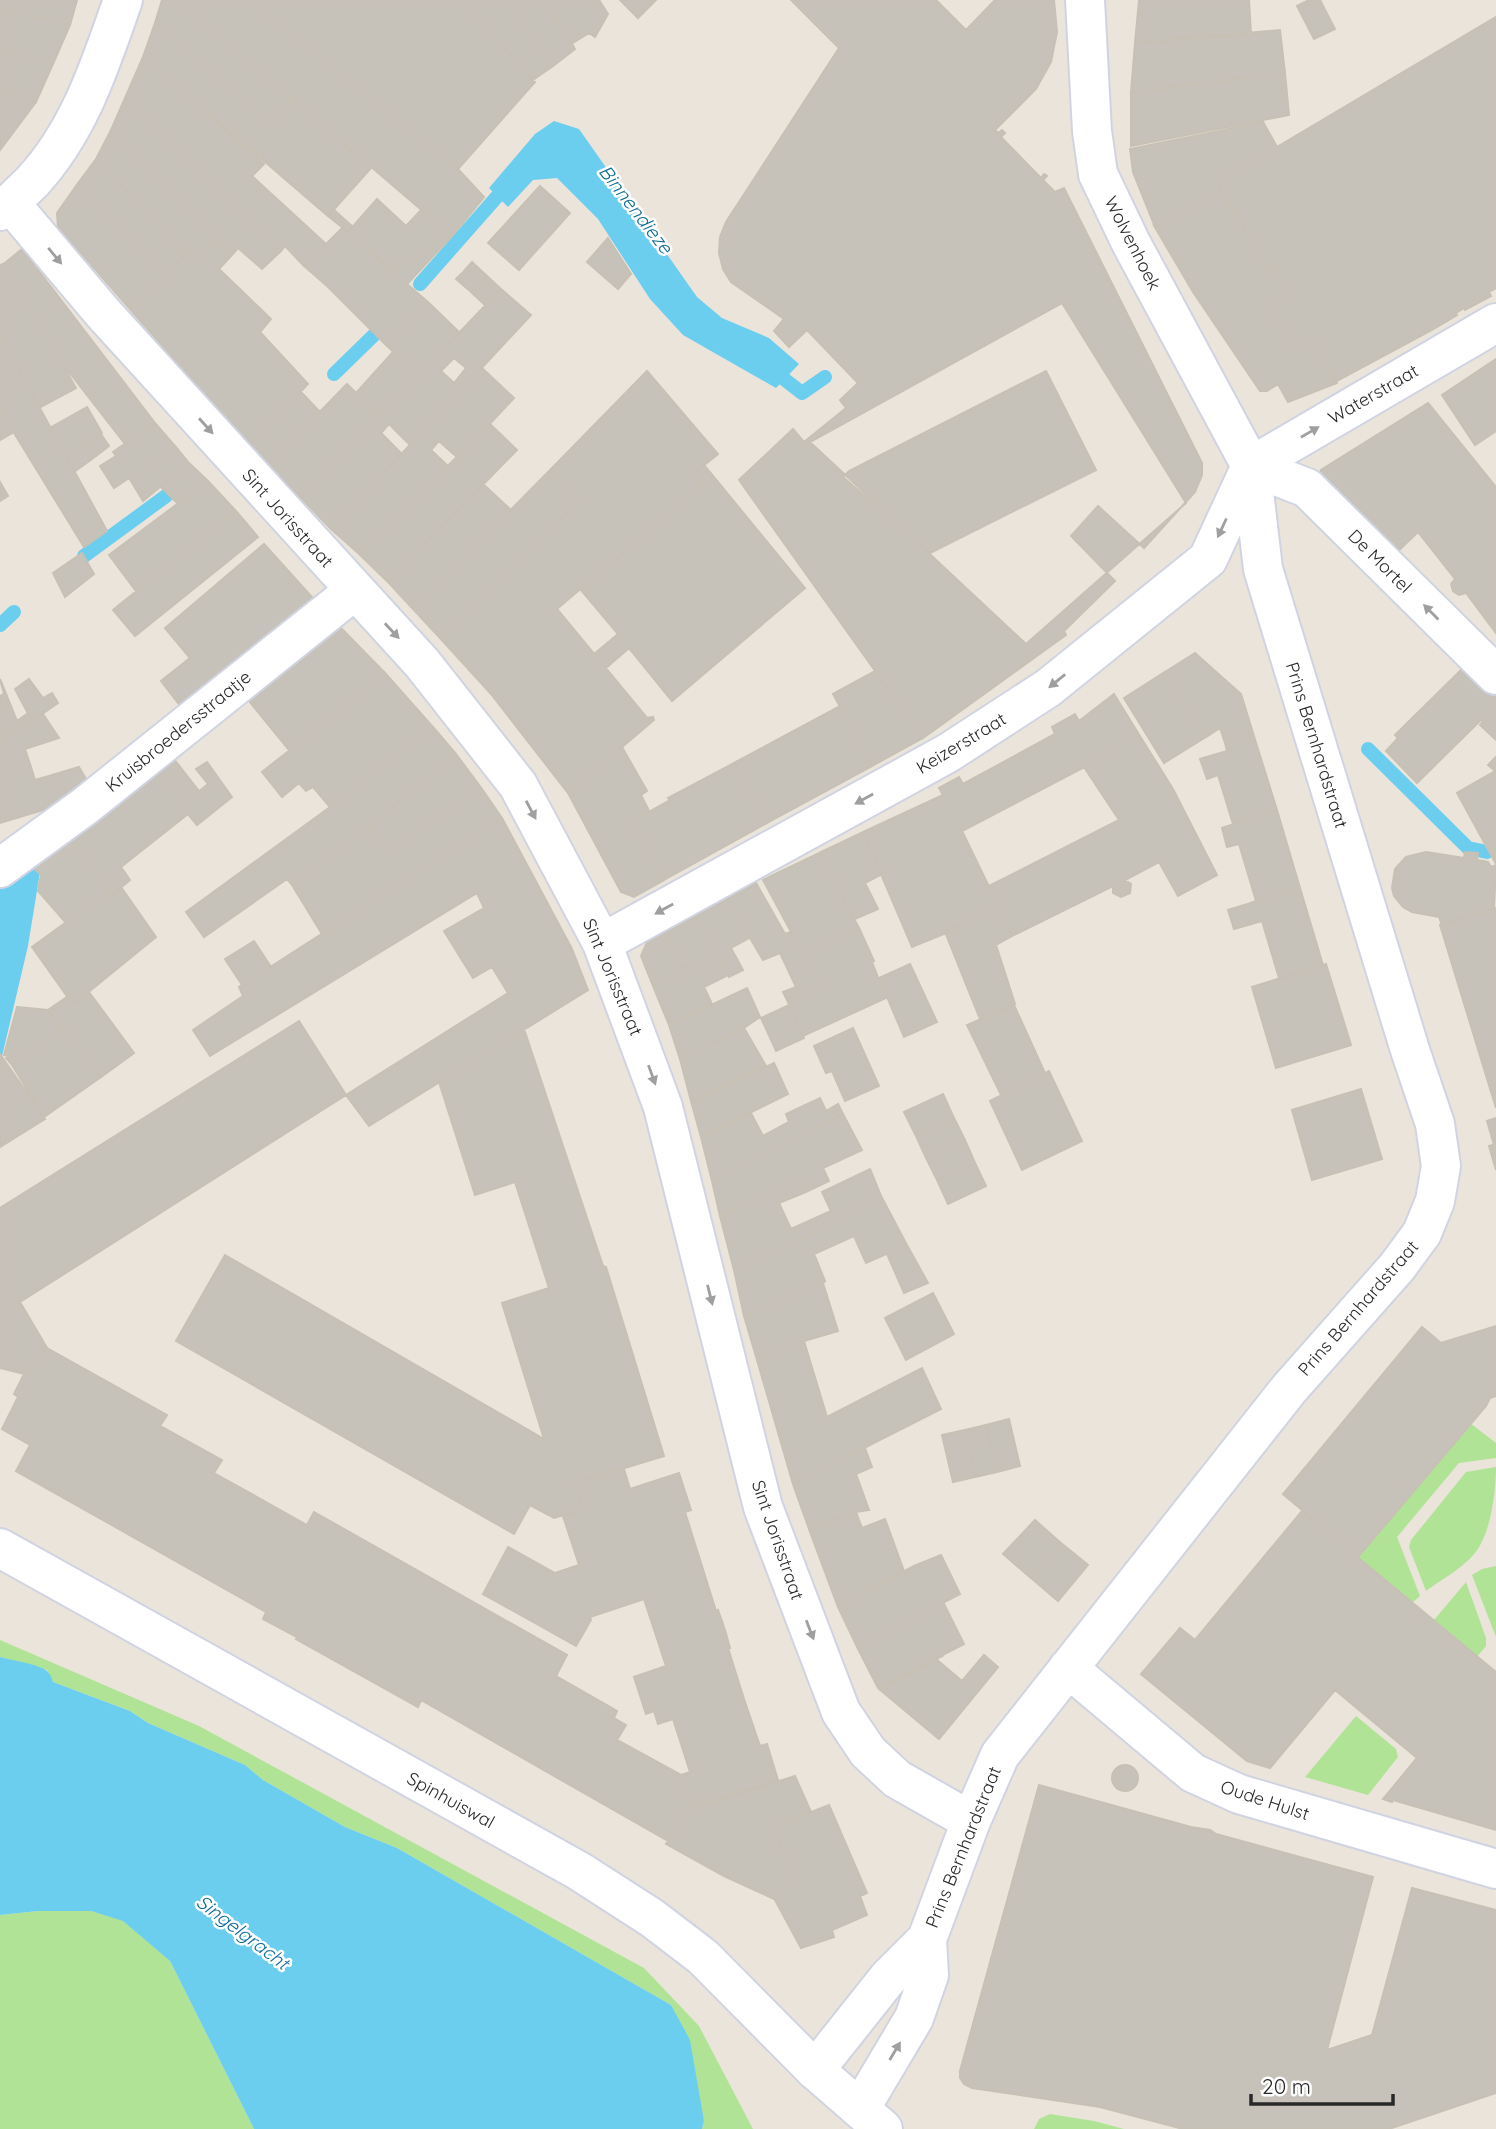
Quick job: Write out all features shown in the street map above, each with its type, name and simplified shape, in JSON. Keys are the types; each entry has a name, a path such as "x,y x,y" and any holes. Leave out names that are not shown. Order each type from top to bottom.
{"street":[{"path":"5,207 49,163 81,113 124,0"},
{"name":"Wolvenhoek","path":"1085,0 1092,131 1098,174 1131,243 1251,466"},
{"name":"Sint Jorisstraat","path":"5,207 422,663 518,785 602,943 663,1107 763,1507 842,1712 868,1752 897,1779 971,1821"},
{"name":"Waterstraat","path":"1251,466 1496,323"},
{"name":"De Mortel","path":"1251,466 1307,488 1488,668"},
{"name":"Keizerstraat","path":"602,943 948,753 1048,688 1208,559 1251,466"},
{"name":"Prins Bernhardstraat","path":"816,2070 888,1978 927,1938 971,1821 1000,1755 1289,1389 1413,1248 1428,1221 1435,1201 1441,1166 1436,1124 1406,1037 1263,569 1251,466"},
{"name":"Kruisbroedersstraatje","path":"0,868 85,806 354,590"},
{"name":"Spinhuiswal","path":"0,1548 579,1871 652,1918 703,1957 816,2070 871,2119"},
{"name":"Oude Hulst","path":"1068,1668 1193,1773 1205,1779 1239,1794 1496,1869"},
{"name":"Prins Bernhardstraat","path":"871,2119 914,2018 929,1975 927,1938"}],"green space":[{"path":"1470,1423 1496,1443 1496,1458 1459,1463 1397,1537 1420,1596 1412,1603 1358,1557"},
{"path":"1496,1467 1492,1512 1480,1545 1465,1564 1426,1591 1409,1547 1411,1540 1466,1472"},
{"path":"1496,1566 1496,1637 1472,1575 1482,1569"},
{"path":"1466,1582 1486,1638 1486,1646 1477,1657 1434,1620"},
{"path":"0,1640 199,1726 644,1968 699,2026 753,2129 702,2129 704,2121 671,2005 397,1848 345,1827 263,1780 245,1765 148,1723 130,1711 53,1682 47,1670 0,1657"},
{"path":"1356,1716 1396,1749 1398,1757 1368,1795 1305,1777"},
{"path":"38,1911 91,1911 123,1920 170,1961 254,2129 0,2129 0,1915"},
{"path":"1050,2114 1124,2129 1034,2129 1039,2119"}],"water":[{"path":"554,121 579,129 697,297 722,318 769,338 799,364 776,388 683,335 650,299 598,219 557,178 533,180 508,207 489,188 535,134"},
{"path":"41,866 28,946 0,1065 0,886"},
{"name":"Singelgracht","path":"0,1657 45,1669 53,1682 130,1711 148,1723 245,1765 263,1780 345,1827 397,1848 671,2005 690,2040 704,2121 702,2129 254,2129 170,1961 123,1921 91,1911 38,1911 0,1915"}],"building":[{"path":"0,0 77,0 70,25 0,8"},
{"path":"162,0 176,0 293,101 270,126 155,23"},
{"path":"176,0 248,0 458,169 484,197 452,236"},
{"path":"248,0 461,0 535,82 458,169"},
{"path":"461,0 504,0 553,66 533,80"},
{"path":"504,0 545,0 575,49 553,66"},
{"path":"545,0 599,0 608,14 595,37 589,33 571,44"},
{"path":"620,0 656,0 638,18"},
{"path":"791,0 936,0 966,30 995,0 1054,0 1057,32 1051,62 1036,89 995,130 1005,133 1001,137 1041,178 1044,174 1047,176 1043,180 1055,192 1064,188 1202,463 1202,475 1195,492 1144,548 1098,506 1071,536 1115,581 1064,631 1066,635 923,738 739,480 793,429 804,442 846,408 840,400 858,383 807,330 789,347 774,331 784,319 731,282 723,269 719,253 720,237 726,222 839,48","holes":["1046,371 1096,470 930,553 843,477 849,471"]},
{"path":"1139,0 1249,0 1251,34 1135,43"},
{"path":"1309,0 1320,0 1335,29 1314,39 1297,6"},
{"path":"0,8 70,25 53,64 0,50"},
{"path":"1496,17 1496,288 1489,292 1491,296 1465,310 1464,308 1432,330 1337,381 1313,341 1296,352 1270,310 1273,309 1270,304 1284,295 1280,289 1285,286 1274,269 1270,272 1218,182"},
{"path":"155,23 270,126 293,101 371,168 328,216 143,57"},
{"path":"1280,30 1285,73 1131,92 1135,43"},
{"path":"0,50 53,64 36,102 0,87"},
{"path":"143,57 264,164 252,176 326,244 304,266 285,246 281,251 125,98"},
{"path":"1285,73 1289,115 1131,146 1131,92"},
{"path":"0,87 36,102 0,150"},
{"path":"125,98 281,251 262,269 238,248 232,255 111,130"},
{"path":"1262,120 1277,147 1218,182 1221,190 1155,227 1133,172 1130,149 1263,122"},
{"path":"111,130 217,239 195,257 186,253 96,159"},
{"path":"96,159 186,253 166,276 76,186"},
{"path":"76,186 166,276 130,309 58,227 57,213"},
{"path":"540,186 570,213 519,270 488,243"},
{"path":"1221,190 1270,272 1274,269 1285,286 1280,289 1284,295 1270,304 1273,309 1270,310 1296,352 1313,341 1337,383 1288,402 1278,384 1267,391 1260,391 1193,292 1153,224 1155,227"},
{"path":"377,199 406,226 420,211 452,236 408,283 348,232"},
{"path":"333,209 353,227 348,232 328,216"},
{"path":"342,228 428,302 387,346 304,266"},
{"path":"608,238 631,274 618,289 587,262"},
{"path":"217,239 232,255 219,269 271,319 260,332 308,384 249,445 130,309 188,252 195,257"},
{"path":"22,249 155,423 125,444 62,363 5,263"},
{"path":"472,262 487,276 479,284 464,271"},
{"path":"5,263 76,388 39,408 0,335 0,265"},
{"path":"464,271 479,284 471,292 456,279"},
{"path":"487,276 501,289 493,297 479,284"},
{"path":"479,284 493,297 485,305 471,292"},
{"path":"501,289 531,315 410,445 389,424 381,433 402,454 331,529 301,498","holes":["454,358 466,368 454,383 441,371"]},
{"path":"428,302 459,332 419,376 387,346"},
{"path":"1062,303 1186,503 1026,644 810,442"},
{"path":"0,335 107,531 84,547 0,410"},
{"path":"393,352 419,376 380,416 356,393"},
{"path":"1496,359 1496,431 1475,445 1442,395"},
{"path":"482,368 514,398 458,458 439,441 431,450 449,467 359,554 331,529"},
{"path":"647,371 718,454 693,474 703,484 557,609 647,718 653,717 654,720 568,793 491,694 440,638 577,503 550,470"},
{"path":"347,384 380,416 301,498 268,465"},
{"path":"301,392 320,412 268,465 249,445"},
{"path":"1428,403 1496,487 1496,633 1466,593 1459,595 1453,591 1451,584 1455,579 1418,532 1396,553 1319,478 1321,470"},
{"path":"87,407 102,433 67,459 50,428"},
{"path":"0,410 14,432 0,440"},
{"path":"155,423 175,446 131,481 129,478 114,488 100,466 116,456 113,452"},
{"path":"490,424 517,450 388,582 359,554"},
{"path":"101,434 109,446 96,456 88,443"},
{"path":"88,443 96,456 74,472 67,459"},
{"path":"175,446 189,463 143,501 131,481"},
{"path":"189,463 208,481 177,503 161,487"},
{"path":"704,465 805,588 672,701 629,648 606,668 594,654 618,634 581,590 703,484 693,474"},
{"path":"550,470 577,503 440,638 413,609"},
{"path":"208,481 236,511 136,591 109,555"},
{"path":"0,482 8,496 0,501"},
{"path":"483,484 511,510 413,609 388,582"},
{"path":"236,511 258,537 135,636 113,610"},
{"path":"264,544 319,605 185,712 161,681 190,658 165,628"},
{"path":"82,553 94,574 65,597 53,573"},
{"path":"337,624 386,674 289,750 244,695"},
{"path":"1195,653 1241,694 1253,733 1225,743 1220,728 1206,737 1165,672"},
{"path":"1469,662 1471,668 1496,694 1496,705 1417,783 1386,751 1398,738 1395,735"},
{"path":"875,671 923,738 872,766 833,694"},
{"path":"1165,672 1206,737 1164,763 1124,698"},
{"path":"386,674 433,727 330,807 313,787 306,791 299,783 282,797 262,772"},
{"path":"0,679 17,721 28,713 32,721 0,739 0,696 4,694"},
{"path":"29,679 43,698 52,693 58,703 32,721 15,689"},
{"path":"1114,694 1138,733 1083,768 962,831 998,905 946,933 912,947 863,832 943,795 939,788 959,777 963,784 1055,734 1052,727 1075,714 1079,721"},
{"path":"1496,705 1496,740 1480,725 1484,720 1482,719"},
{"path":"840,706 872,766 767,823 734,763"},
{"path":"43,714 59,738 25,749 31,767 0,781 0,739"},
{"path":"433,727 456,754 348,844 292,885 287,879 204,937 186,912 330,807"},
{"path":"1138,733 1173,789 1217,875 1178,896 1159,862 1125,880 1131,884 1130,893 1121,897 1113,893 1113,886 1012,936 989,886 1119,820 1084,767"},
{"path":"1253,733 1277,810 1233,824 1218,775 1207,779 1200,759 1227,751 1225,743"},
{"path":"622,747 647,791 641,795 649,811 631,822 664,880 634,897 621,892 568,793"},
{"path":"170,754 199,791 186,802 156,765"},
{"path":"456,754 482,789 385,851 369,827"},
{"path":"1496,757 1496,864 1457,793 1495,771 1488,765"},
{"path":"207,762 232,797 197,825 188,814 121,867 130,880 112,895 66,837 156,765 186,802 208,784 196,769"},
{"path":"734,763 767,823 664,880 631,822 670,800 668,798"},
{"path":"31,767 35,780 59,773 68,799 0,823 0,781"},
{"path":"79,767 89,784 68,799 59,773"},
{"path":"482,789 502,818 322,934 292,885 369,827 385,851"},
{"path":"1277,810 1300,888 1245,905 1256,901 1239,844 1227,847 1222,828"},
{"path":"502,818 572,949 588,990 369,1126 346,1095 508,993 492,967 473,978 444,931 484,908 477,893 210,1056 193,1030 243,996 239,987"},
{"path":"863,832 882,874 865,883 878,909 855,919 819,853"},
{"path":"66,837 109,891 66,923 38,891 41,875 31,865"},
{"path":"1426,852 1464,858 1465,852 1478,853 1477,860 1488,862 1491,867 1496,865 1494,909 1442,925 1439,917 1412,912 1403,907 1394,896 1392,888 1395,869 1406,857"},
{"path":"819,853 859,928 804,956 763,880"},
{"path":"756,883 785,934 790,932 821,985 787,1000 783,992 796,987 780,953 763,960 727,899"},
{"path":"121,887 156,937 75,1003 70,997 69,999 32,947 109,891 112,895"},
{"path":"1300,888 1323,965 1279,978 1262,921 1234,929 1228,910"},
{"path":"727,899 749,938 731,948 743,970 729,977 696,916"},
{"path":"998,905 1012,936 996,945 1015,1004 980,1019 945,932"},
{"path":"1496,908 1496,1108 1440,925"},
{"path":"696,916 722,963 697,974 692,964 682,968 663,933"},
{"path":"859,928 874,961 872,962 886,998 803,1036 787,1000 821,985 804,956"},
{"path":"663,933 682,968 674,972 676,976 653,986 641,956 648,940"},
{"path":"254,941 271,967 242,985 225,959"},
{"path":"722,963 728,975 704,987 712,1004 669,1025 653,986 676,976 674,972 692,964 697,974"},
{"path":"910,964 937,1022 904,1037 879,978"},
{"path":"1326,964 1351,1045 1276,1068 1252,987"},
{"path":"747,988 760,1017 744,1028 680,1059 669,1025"},
{"path":"89,992 134,1053 101,1077 65,1028 62,1029 48,1010 67,997 75,1003"},
{"path":"789,1005 804,1038 776,1051 761,1018"},
{"path":"1014,1005 1045,1073 1001,1095 967,1025"},
{"path":"17,1007 48,1010 62,1029 12,1065 6,1058 8,1056 4,1055"},
{"path":"299,1021 346,1095 20,1302 47,1348 24,1374 0,1368 0,1208"},
{"path":"65,1028 101,1077 44,1117 12,1065"},
{"path":"744,1028 766,1066 691,1101 680,1059"},
{"path":"853,1028 879,1086 845,1101 832,1071 826,1073 814,1046"},
{"path":"524,1029 603,1266 606,1267 664,1456 575,1483 583,1509 554,1518 530,1505 514,1534 176,1341 225,1255 544,1439 502,1303 549,1288 515,1182 475,1195 439,1082"},
{"path":"0,1054 45,1119 0,1147"},
{"path":"774,1063 788,1094 701,1137 691,1101"},
{"path":"1049,1071 1082,1141 1022,1170 990,1101"},
{"path":"1361,1089 1382,1159 1312,1180 1292,1110"},
{"path":"943,1094 954,1118 916,1136 904,1112"},
{"path":"820,1098 826,1111 838,1104 843,1114 712,1181 701,1137 751,1113 763,1136 789,1122 786,1114"},
{"path":"843,1114 862,1150 823,1168 829,1181 806,1192 799,1179 720,1216 712,1181"},
{"path":"954,1118 965,1140 926,1158 916,1136"},
{"path":"1496,1118 1496,1144 1494,1145 1487,1121"},
{"path":"965,1140 975,1163 937,1180 926,1158"},
{"path":"1496,1144 1496,1170 1489,1146"},
{"path":"975,1163 986,1186 948,1204 937,1180"},
{"path":"870,1169 881,1196 822,1224 824,1228 734,1270 720,1216 799,1179 806,1192 779,1203 791,1229 831,1211 822,1192"},
{"path":"881,1196 907,1245 866,1263 854,1236 814,1254 825,1281 744,1316 734,1270 824,1228 822,1224"},
{"path":"907,1245 928,1283 904,1293 887,1254"},
{"path":"825,1281 823,1283 838,1331 757,1360 744,1316"},
{"path":"933,1293 954,1334 906,1360 885,1318"},
{"path":"1496,1326 1496,1396 1490,1398 1358,1557 1283,1494 1422,1327 1441,1343"},
{"path":"804,1341 827,1417 922,1368 941,1409 793,1484 757,1360"},
{"path":"47,1348 167,1415 160,1426 222,1460 214,1473 307,1525 314,1512 567,1655 556,1676 617,1711 614,1718 626,1725 617,1740 681,1775 687,1773 676,1792 700,1805 687,1810 668,1841 421,1700 418,1707 296,1639 297,1637 263,1619 266,1612 16,1471 30,1445 2,1429 18,1397 14,1394 24,1374"},
{"path":"1009,1419 1020,1466 997,1472 986,1425"},
{"path":"986,1425 997,1472 975,1477 965,1430"},
{"path":"965,1430 975,1477 953,1482 942,1435"},
{"path":"865,1448 872,1467 856,1474 869,1510 809,1529 793,1484"},
{"path":"624,1469 630,1489 679,1473 691,1510 685,1512 716,1611 718,1610 725,1630 744,1699 760,1746 767,1744 778,1780 700,1805 676,1792 690,1772 673,1719 658,1724 654,1711 646,1714 634,1677 666,1666 644,1599 590,1617 591,1620 576,1646 483,1594 508,1547 555,1573 579,1565 563,1516 583,1509 575,1483"},
{"path":"1302,1511 1496,1672 1496,1830 1383,1799 1417,1758 1335,1690 1270,1768 1247,1761 1141,1674 1180,1628 1195,1640"},
{"path":"856,1512 862,1528 885,1519 904,1571 838,1607 809,1529"},
{"path":"1035,1520 1061,1543 1031,1578 1003,1554"},
{"path":"1061,1543 1088,1565 1058,1601 1031,1578"},
{"path":"941,1555 960,1594 857,1647 838,1607 914,1566"},
{"path":"943,1602 964,1644 878,1688 857,1647"},
{"path":"984,1655 998,1667 939,1739 879,1689 936,1659 962,1681"},
{"path":"1125,1765 1134,1769 1138,1778 1134,1787 1125,1791 1116,1787 1112,1778 1116,1769"},
{"path":"795,1776 811,1812 773,1827 795,1879 772,1898 724,1876 666,1844 687,1810"},
{"path":"1039,1785 1373,1877 1327,2050 1372,2035 1412,1888 1496,1910 1496,2093 1389,2129 1183,2129 1100,2107 972,2088 964,2084 960,2071"},
{"path":"829,1805 867,1893 860,1896 867,1915 832,1930 834,1937 801,1948 772,1898 795,1879 773,1827"}],"waterway":[{"name":"Binnendieze","path":"420,284 510,182"},
{"name":"Binnendieze","path":"334,374 374,335"},
{"name":"Binnendieze","path":"770,368 802,393 825,377"},
{"name":"Binnendieze","path":"84,556 166,496"},
{"name":"Binnendieze","path":"0,625 14,612"},
{"name":"Binnendieze","path":"1368,749 1468,848 1487,852"}]}
